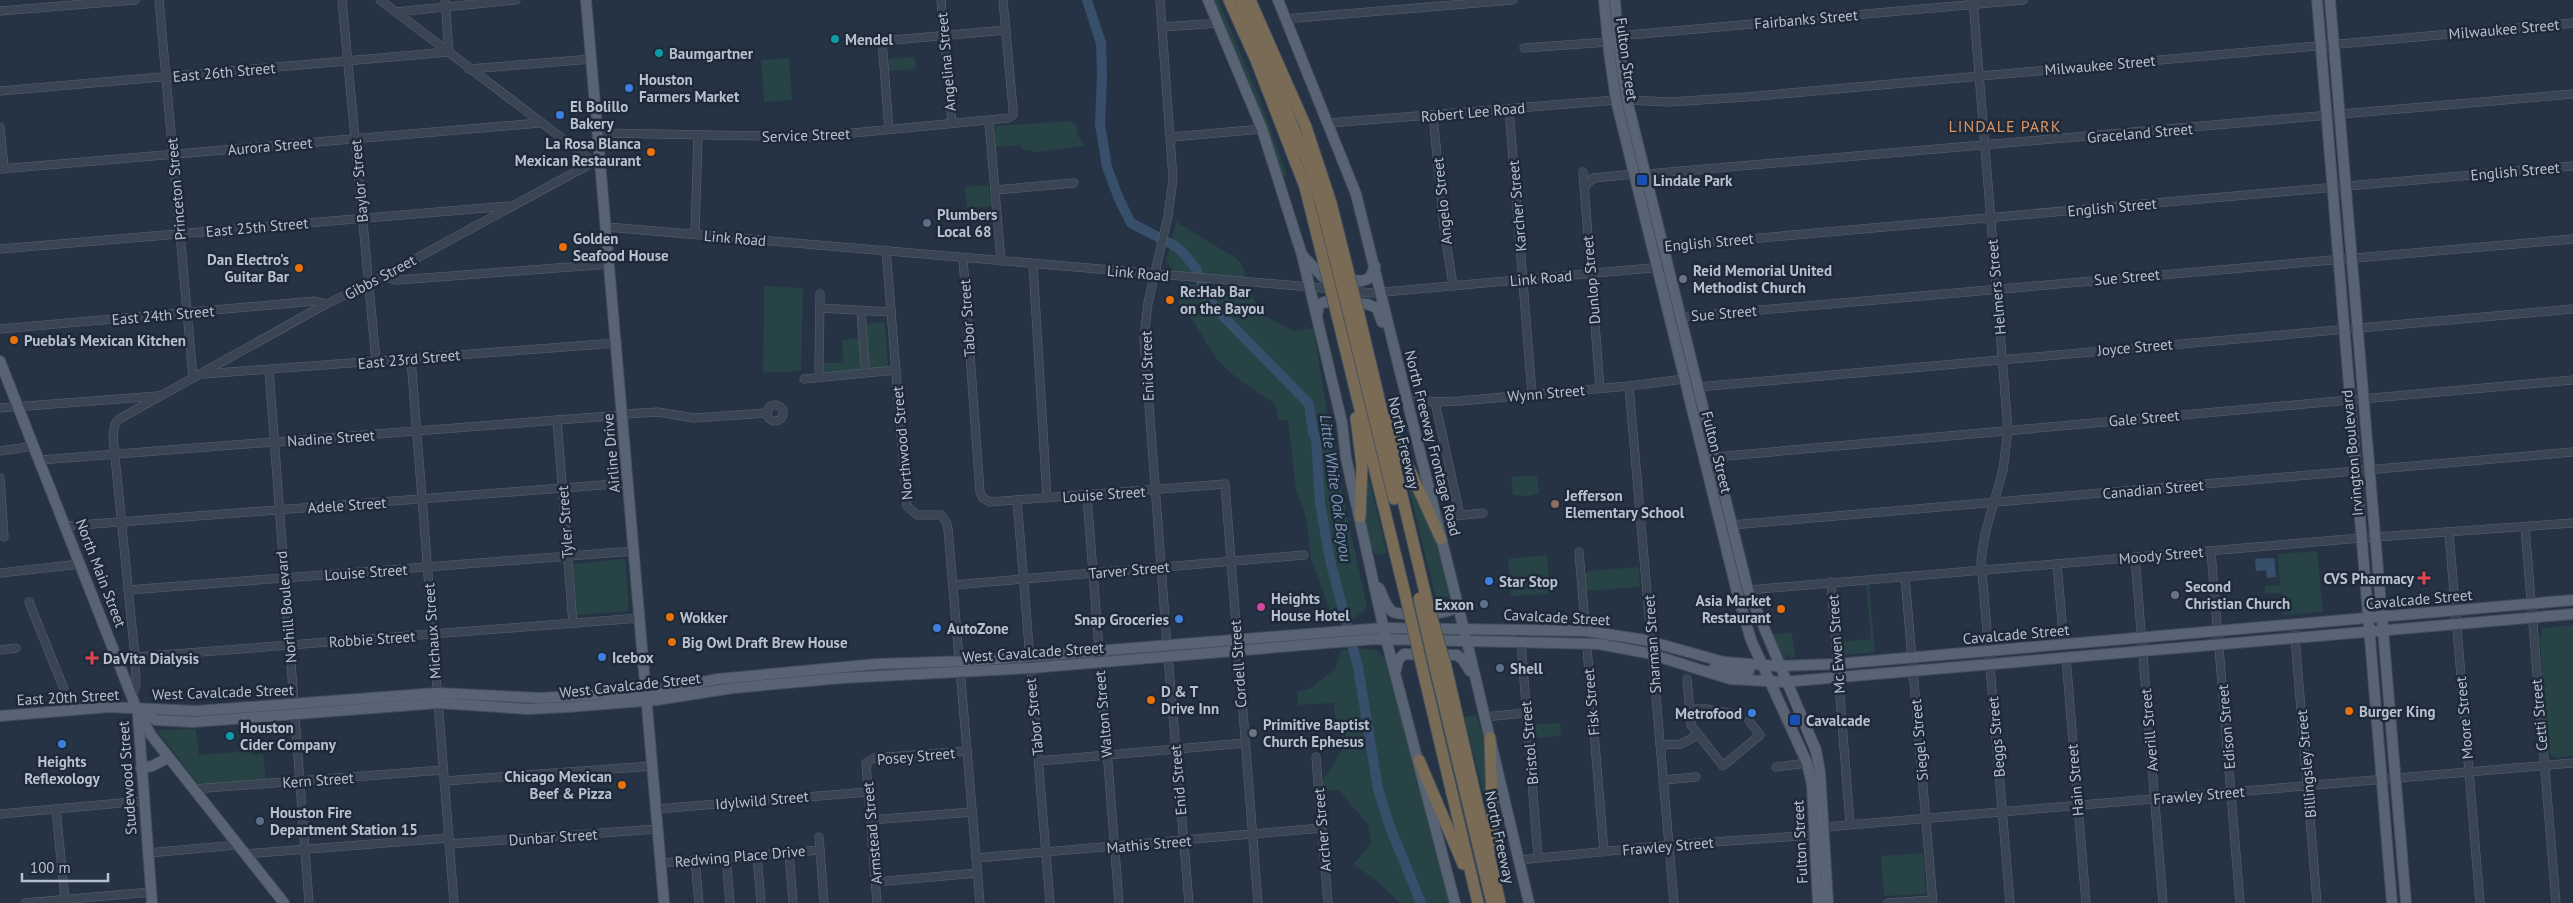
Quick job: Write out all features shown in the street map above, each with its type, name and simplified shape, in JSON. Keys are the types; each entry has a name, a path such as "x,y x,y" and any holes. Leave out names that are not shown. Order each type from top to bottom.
{"highway":[{"path":"1225,0 1242,29"},
{"path":"1229,0 1256,60 1305,187 1351,369 1477,898"},
{"name":"North Freeway","path":"1241,0 1308,163 1342,267 1500,903"},
{"name":"North Freeway","path":"1250,0 1306,127 1331,203 1342,267"},
{"path":"1255,0 1255,12"},
{"name":"North Freeway","path":"1355,318 1381,410 1423,599"},
{"path":"1351,369 1362,465 1360,517"},
{"path":"1381,410 1392,427 1441,539"},
{"name":"North Freeway","path":"1441,667 1492,903"},
{"path":"1489,858 1493,837 1490,738"},
{"path":"1419,760 1477,898"}],"main road":[{"name":"Airline Drive","path":"586,0 599,133 596,160 610,264 664,903"},
{"path":"1208,0 1262,129 1302,255 1342,423 1346,458 1374,578 1383,628 1455,903"},
{"name":"North Freeway Frontage Road","path":"1278,0 1284,19 1329,123 1356,194 1439,518 1441,539 1529,903"},
{"name":"Fulton Street","path":"1604,0 1616,100 1742,611 1764,668 1807,763 1812,784 1818,903"},
{"name":"Fulton Street","path":"1615,0 1627,100 1665,246 1748,590 1816,750 1825,827 1828,903"},
{"name":"Irvington Boulevard","path":"2317,0 2392,903"},
{"name":"Irvington Boulevard","path":"2330,0 2368,470 2406,903"},
{"path":"1302,255 1323,277 1362,281 1370,278 1375,266"},
{"path":"1317,319 1319,306 1324,302 1370,305 1380,311 1387,341 1393,343"},
{"name":"North Main Street","path":"0,361 133,694 137,710 151,735 168,758 284,903"},
{"path":"1374,578 1388,606 1395,612 1446,613 1454,608 1455,596"},
{"name":"Cavalcade Street","path":"1464,629 1586,631 1653,642 1724,662 1777,669 1781,666 1837,664 2294,626 2573,600"},
{"name":"Cavalcade Street","path":"1467,642 1612,645 1653,655 1730,679 1771,682 1989,662 2573,614"},
{"name":"West Cavalcade Street","path":"646,695 718,679 878,675 1098,657 1168,656 1236,645 1362,634 1383,628 1464,629"},
{"name":"West Cavalcade Street","path":"1362,634 1386,639 1467,642"},
{"path":"1474,673 1475,655 1487,642"},
{"name":"West Cavalcade Street","path":"1098,657 1167,645 1236,645"},
{"path":"1396,675 1398,660 1404,654 1452,654 1463,660 1474,673"},
{"path":"878,664 878,675"},
{"name":"West Cavalcade Street","path":"137,710 295,709 438,698 540,703 753,686 768,680 790,678 829,668 878,664 960,667"},
{"path":"1692,667 1764,668"},
{"path":"2375,697 2389,696"},
{"name":"East 20th Street","path":"0,716 109,707 137,710"},
{"name":"Studewood Street","path":"137,710 151,898"},
{"path":"141,768 152,766 168,758"},
{"path":"2388,862 2402,861"}],"street":[{"path":"0,11 135,0"},
{"name":"Princeton Street","path":"159,0 193,378"},
{"name":"Baylor Street","path":"342,0 376,361"},
{"path":"380,0 540,123 577,150 596,160"},
{"path":"396,12 445,3 516,0"},
{"name":"Angelina Street","path":"941,0 952,123"},
{"path":"889,130 882,40 1006,30 1003,0"},
{"name":"Enid Street","path":"1160,0 1172,137 1173,179 1166,225 1148,303 1144,338 1167,645"},
{"path":"1284,19 1513,0"},
{"name":"Fairbanks Street","path":"1618,36 1973,2 2023,0"},
{"name":"Helmers Street","path":"1973,2 2008,430 2003,470 1982,551 1982,570"},
{"path":"445,3 449,52"},
{"path":"1163,27 1219,23"},
{"name":"Milwaukee Street","path":"1627,100 1683,102 2573,23"},
{"name":"Service Street","path":"599,133 811,137 989,121 1012,117 1013,109 1006,30"},
{"path":"1524,48 1608,42"},
{"name":"East 26th Street","path":"0,91 449,52"},
{"path":"469,69 592,58"},
{"name":"Graceland Street","path":"1647,174 1984,147 2573,94"},
{"name":"Robert Lee Road","path":"1329,123 1616,100"},
{"name":"Karcher Street","path":"1509,109 1532,394"},
{"name":"Angelo Street","path":"1433,115 1443,220 1453,286"},
{"path":"989,121 1001,261"},
{"name":"Aurora Street","path":"2,169 540,123"},
{"path":"0,127 2,169"},
{"path":"1172,137 1262,129"},
{"path":"695,234 698,136"},
{"path":"577,150 581,168"},
{"name":"Gibbs Street","path":"160,396 326,304 368,284 596,160"},
{"name":"English Street","path":"1651,248 2573,166"},
{"name":"Dunlop Street","path":"1583,172 1600,388"},
{"path":"1584,187 1593,178 1635,174"},
{"path":"995,190 1074,183"},
{"name":"East 25th Street","path":"0,249 514,205"},
{"name":"Link Road","path":"606,227 1382,292 1669,266"},
{"name":"Sue Street","path":"1681,317 2573,239"},
{"name":"Northwood Street","path":"886,250 907,506 913,513 938,515 946,522 968,751 980,903"},
{"name":"Tabor Street","path":"962,258 982,498"},
{"path":"382,276 398,280 610,264"},
{"path":"1033,264 1047,498"},
{"path":"818,370 820,294"},
{"name":"East 24th Street","path":"0,329 315,301 326,304"},
{"path":"820,308 861,312 891,312"},
{"name":"Joyce Street","path":"1698,387 2573,309"},
{"path":"861,312 865,365"},
{"name":"East 23rd Street","path":"202,374 616,343"},
{"name":"Michaux Street","path":"411,358 454,903"},
{"name":"Norhill Boulevard","path":"269,370 278,510 309,903"},
{"path":"804,379 896,370"},
{"name":"Wynn Street","path":"1407,397 1435,402 1629,386 1684,379"},
{"name":"Gale Street","path":"1715,456 2573,380"},
{"name":"Sharman Street","path":"1629,386 1653,642 1674,903"},
{"path":"0,408 160,396"},
{"path":"133,694 136,684 134,657 112,436 115,424 124,416 160,396"},
{"path":"1435,402 1460,515"},
{"name":"Nadine Street","path":"40,460 658,412 694,418 767,413"},
{"name":"Tyler Street","path":"557,420 573,624"},
{"path":"0,451 34,446"},
{"name":"Canadian Street","path":"1732,525 2573,452"},
{"path":"0,478 4,537"},
{"name":"Adele Street","path":"66,526 628,483"},
{"name":"Louise Street","path":"982,498 990,502 1225,484"},
{"name":"Cordell Street","path":"1225,484 1232,561 1236,645 1258,903"},
{"name":"Walton Street","path":"1087,496 1098,657 1119,903"},
{"name":"Tabor Street","path":"1016,500 1050,903"},
{"path":"1439,518 1483,513"},
{"name":"Moody Street","path":"1748,590 2361,538 2573,523"},
{"name":"Cetti Street","path":"2525,527 2556,903"},
{"name":"Moore Street","path":"2449,533 2480,903"},
{"name":"Louise Street","path":"128,590 634,551"},
{"name":"Edison Street","path":"2211,551 2240,903"},
{"name":"Fisk Street","path":"1579,552 1604,852"},
{"name":"Tarver Street","path":"953,585 1304,555"},
{"name":"Averill Street","path":"2135,558 2163,903"},
{"path":"0,573 80,564"},
{"path":"2058,564 2064,644"},
{"name":"Beggs Street","path":"1982,570 2010,903"},
{"name":"Siegel Street","path":"1905,577 1932,901"},
{"name":"Mc Ewen Street","path":"1831,582 1850,824"},
{"path":"29,602 72,709"},
{"name":"Robbie Street","path":"134,657 640,618"},
{"name":"Billingsley Street","path":"2294,626 2317,903"},
{"name":"Bristol Street","path":"1520,629 1538,857"},
{"path":"0,650 16,648"},
{"name":"Enid Street","path":"1168,656 1189,903"},
{"name":"Hain Street","path":"2066,657 2086,903"},
{"path":"1687,679 1691,725 1723,766 1760,735 1749,721"},
{"path":"1690,710 1706,708 1735,714"},
{"path":"1484,717 1526,713"},
{"path":"1660,745 1681,744 1698,735"},
{"path":"1039,761 1245,743"},
{"name":"Posey Street","path":"866,764 874,758 968,751"},
{"name":"Archer Street","path":"1316,757 1328,903"},
{"path":"1776,767 1807,763"},
{"name":"Frawley Street","path":"1825,827 2573,763"},
{"name":"Armstead Street","path":"866,764 878,903"},
{"path":"444,781 652,766"},
{"name":"Kern Street","path":"193,789 443,770"},
{"path":"1663,780 1696,777"},
{"name":"Idylwild Street","path":"656,809 868,792"},
{"path":"0,814 143,801"},
{"path":"56,809 64,900"},
{"path":"870,820 973,812"},
{"name":"Mathis Street","path":"976,858 1322,828"},
{"name":"Dunbar Street","path":"245,854 304,849 658,830"},
{"name":"Frawley Street","path":"1520,860 1669,845 1815,835"},
{"path":"819,837 824,903"},
{"path":"148,853 237,845"},
{"name":"Redwing Place Drive","path":"660,863 820,850"},
{"path":"789,852 793,903"},
{"path":"757,855 761,903"},
{"path":"726,857 730,903"},
{"path":"695,860 699,903"},
{"path":"876,882 977,873"},
{"path":"25,903 151,898"},
{"path":"1888,903 1932,901"}],"green space":[{"path":"1211,0 1218,0 1258,94 1287,175 1282,177"},
{"path":"915,57 916,69 888,71 887,59"},
{"path":"789,58 792,100 764,102 761,60"},
{"path":"1069,121 1076,125 1078,136 1085,146 1035,152 1022,149 1021,145 995,147 996,126"},
{"path":"989,185 991,206 967,208 965,187"},
{"path":"1170,218 1236,258 1244,268 1245,278 1174,271 1166,262 1176,222 1170,220"},
{"path":"1184,283 1248,291 1265,316 1293,331 1313,328 1338,475 1367,607 1354,619 1333,618 1311,559 1306,517 1296,490 1288,420 1279,420 1275,404 1238,378 1218,360 1191,318 1179,306 1179,294"},
{"path":"764,286 803,288 801,371 763,373"},
{"path":"885,322 888,367 821,374 821,363 843,363 842,340 859,338 861,366 868,366 865,324"},
{"path":"1366,467 1387,553 1375,555 1367,534 1363,513"},
{"path":"1405,472 1436,540 1450,596 1436,599"},
{"path":"1537,475 1539,493 1527,496 1513,495 1511,477"},
{"path":"2317,551 2323,612 2283,615 2281,593 2265,593 2265,586 2280,585 2278,554"},
{"path":"1547,555 1550,594 1511,596 1508,559"},
{"path":"625,559 629,611 577,615 573,564"},
{"path":"1639,567 1640,587 1586,591 1584,574 1588,571"},
{"path":"1866,584 1869,584 1875,652 1841,655 1839,642 1871,639"},
{"path":"2573,625 2573,756 2555,758 2549,753 2540,642 2542,628"},
{"path":"1792,633 1795,657 1790,658 1790,655 1786,655 1785,659 1781,657 1772,634"},
{"path":"1341,650 1376,650 1388,662 1451,903 1400,903 1375,879 1353,865 1371,843 1368,824 1338,790 1322,791 1321,783 1343,749 1333,703 1298,705 1297,692 1311,688 1336,668"},
{"path":"1476,715 1485,742 1485,799 1464,717"},
{"path":"1560,723 1561,736 1531,738 1530,725"},
{"path":"196,729 199,755 251,751 252,755 263,754 266,781 198,784 157,730"},
{"path":"1923,853 1926,894 1884,896 1881,856"}],"water":[{"path":"2274,558 2276,577 2267,578 2266,570 2256,571 2255,559"}],"waterway":[{"name":"Little White Oak Bayou","path":"1087,0 1101,43 1100,124 1107,167 1119,199 1131,223 1177,247 1185,255 1196,269 1208,298 1221,314 1309,404 1313,433 1316,439 1320,503 1330,560 1358,667 1378,789 1390,827 1421,903"}],"tram line":[{"path":"1612,0 1625,95 1740,576 1817,767 1825,903"}],"place":[{"name":"Mendel","path":"835,39"},
{"name":"Baumgartner","path":"659,53"},
{"name":"Houston Farmers Market","path":"629,88"},
{"name":"El Bolillo Bakery","path":"560,115"},
{"name":"La Rosa Blanca Mexican Restaurant","path":"651,152"},
{"name":"Lindale Park","path":"1642,180"},
{"name":"Plumbers Local 68","path":"927,223"},
{"name":"Golden Seafood House","path":"563,247"},
{"name":"Dan Electro's Guitar Bar","path":"299,268"},
{"name":"Reid Memorial United Methodist Church","path":"1683,279"},
{"name":"Re:Hab Bar on the Bayou","path":"1170,300"},
{"name":"Puebla's Mexican Kitchen","path":"14,340"},
{"name":"Jefferson Elementary School","path":"1555,504"},
{"name":"CVS Pharmacy","path":"2424,578"},
{"name":"Star Stop","path":"1489,581"},
{"name":"Second Christian Church","path":"2175,595"},
{"name":"Exxon","path":"1484,604"},
{"name":"Heights House Hotel","path":"1261,607"},
{"name":"Asia Market Restaurant","path":"1781,609"},
{"name":"Wokker","path":"670,617"},
{"name":"Snap Groceries","path":"1179,619"},
{"name":"AutoZone","path":"937,628"},
{"name":"Big Owl Draft Brew House","path":"672,642"},
{"name":"Icebox","path":"602,657"},
{"name":"DaVita Dialysis","path":"92,658"},
{"name":"Shell","path":"1500,668"},
{"name":"D & T Drive Inn","path":"1151,700"},
{"name":"Burger King","path":"2349,711"},
{"name":"Metrofood","path":"1752,713"},
{"name":"Cavalcade","path":"1795,720"},
{"name":"Primitive Baptist Church Ephesus","path":"1253,733"},
{"name":"Houston Cider Company","path":"230,736"},
{"name":"Heights Reflexology","path":"62,744"},
{"name":"Chicago Mexican Beef & Pizza","path":"622,785"},
{"name":"Houston Fire Department Station 15","path":"260,821"}],"district":[{"name":"LINDALE PARK","path":"2005,126"}]}
